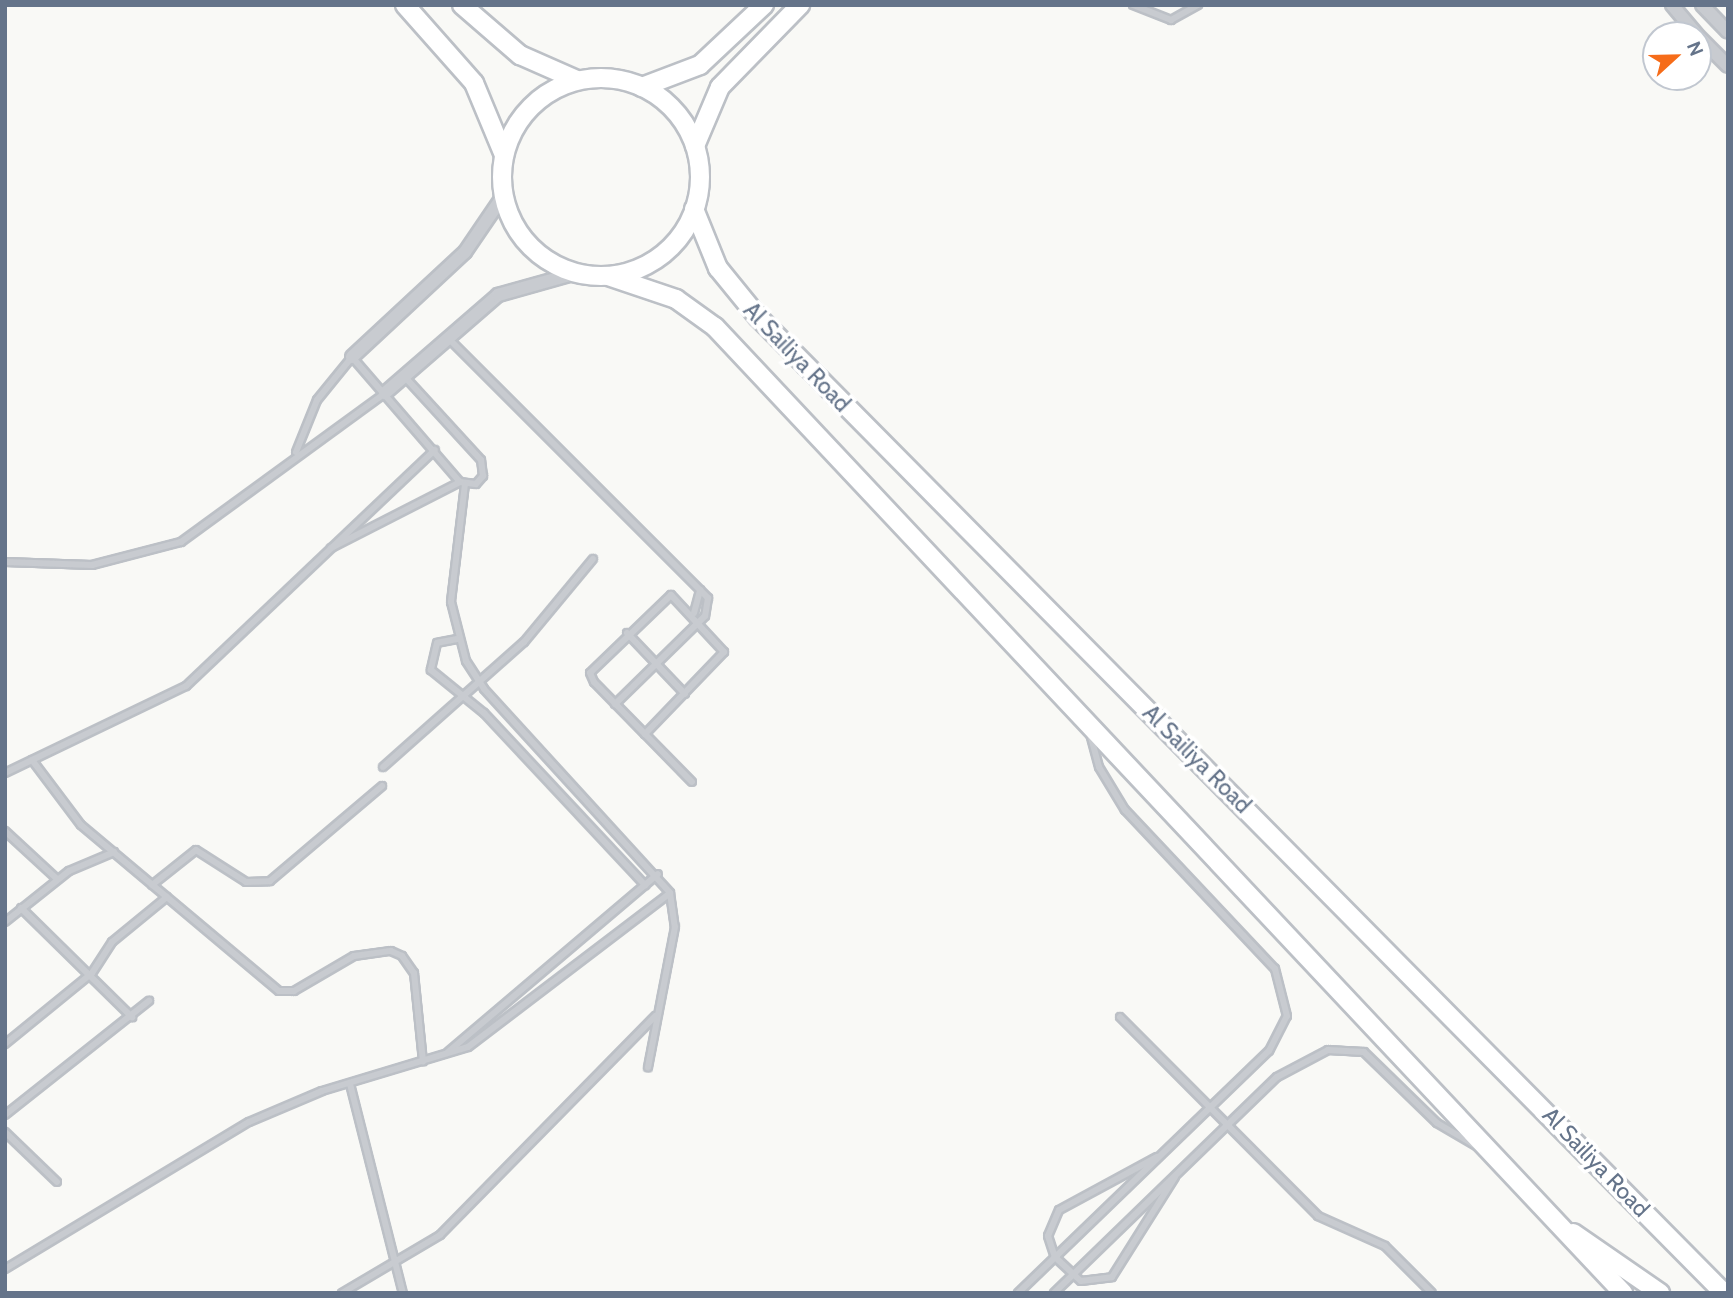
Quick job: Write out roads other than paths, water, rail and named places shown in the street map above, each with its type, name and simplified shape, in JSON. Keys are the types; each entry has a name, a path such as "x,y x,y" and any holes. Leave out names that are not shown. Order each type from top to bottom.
{"main road":[{"path":"405,5 474,83 504,155"},
{"path":"462,5 520,55 578,80"},
{"path":"642,87 701,65 764,5"},
{"path":"695,146 674,111 642,87 599,77 578,80 538,99 511,134 504,155 503,196 522,237 547,259 577,273 608,276 631,272 670,248 694,209 695,146 720,87 800,5"},
{"name":"Al Sailiya Road","path":"694,209 718,268 758,317 1724,1293"},
{"name":"Al Sailiya Road","path":"608,276 655,288 715,327 1089,732 1623,1293"},
{"path":"1558,1224 1660,1293"}],"street":[{"path":"1672,5 1686,21"},
{"path":"1702,5 1728,32"},
{"path":"1712,49 1728,66"},
{"path":"352,358 466,252 503,196"},
{"path":"385,393 447,336 498,295 577,273"}],"lane":[{"path":"1133,5 1171,20 1198,5"},
{"path":"447,336 700,588 709,604 701,620 615,704"},
{"path":"296,452 317,400 352,358 462,483 451,602 457,639 478,680 658,874 670,893 675,927 648,1066"},
{"path":"327,550 462,483 480,481 484,465 404,376"},
{"path":"5,562 92,565 153,553 208,527 296,452 345,426 385,393"},
{"path":"5,773 186,686 435,450"},
{"path":"383,767 460,694 535,631 593,559"},
{"path":"694,613 700,588"},
{"path":"645,734 724,652 701,620 668,595 627,633 590,673 615,704 692,782"},
{"path":"627,633 685,695"},
{"path":"457,639 437,643 428,661 645,885"},
{"path":"1018,1293 1210,1107 1281,1033 1285,988 1268,960 1125,810 1100,766 1089,732"},
{"path":"33,760 64,808 152,885 284,992 354,956 391,951 402,956 414,973 424,1062"},
{"path":"152,885 196,850 246,882 270,881 382,786"},
{"path":"5,831 57,879"},
{"path":"5,922 57,879 114,852"},
{"path":"444,1056 658,874"},
{"path":"5,1269 212,1141 350,1084 444,1056 505,1024 670,893"},
{"path":"5,1044 89,975 112,942 167,897"},
{"path":"21,908 132,1017"},
{"path":"5,1115 149,1001"},
{"path":"342,1293 394,1265 440,1235 656,1015"},
{"path":"1120,1017 1318,1216 1385,1245 1432,1293"},
{"path":"1054,1293 1178,1171 1290,1068 1346,1048 1371,1057 1447,1131 1484,1149"},
{"path":"350,1084 403,1293"},
{"path":"5,1132 57,1182"},
{"path":"1162,1154 1059,1210 1048,1236 1055,1257 1072,1276 1097,1282 1118,1272 1178,1171"}]}
